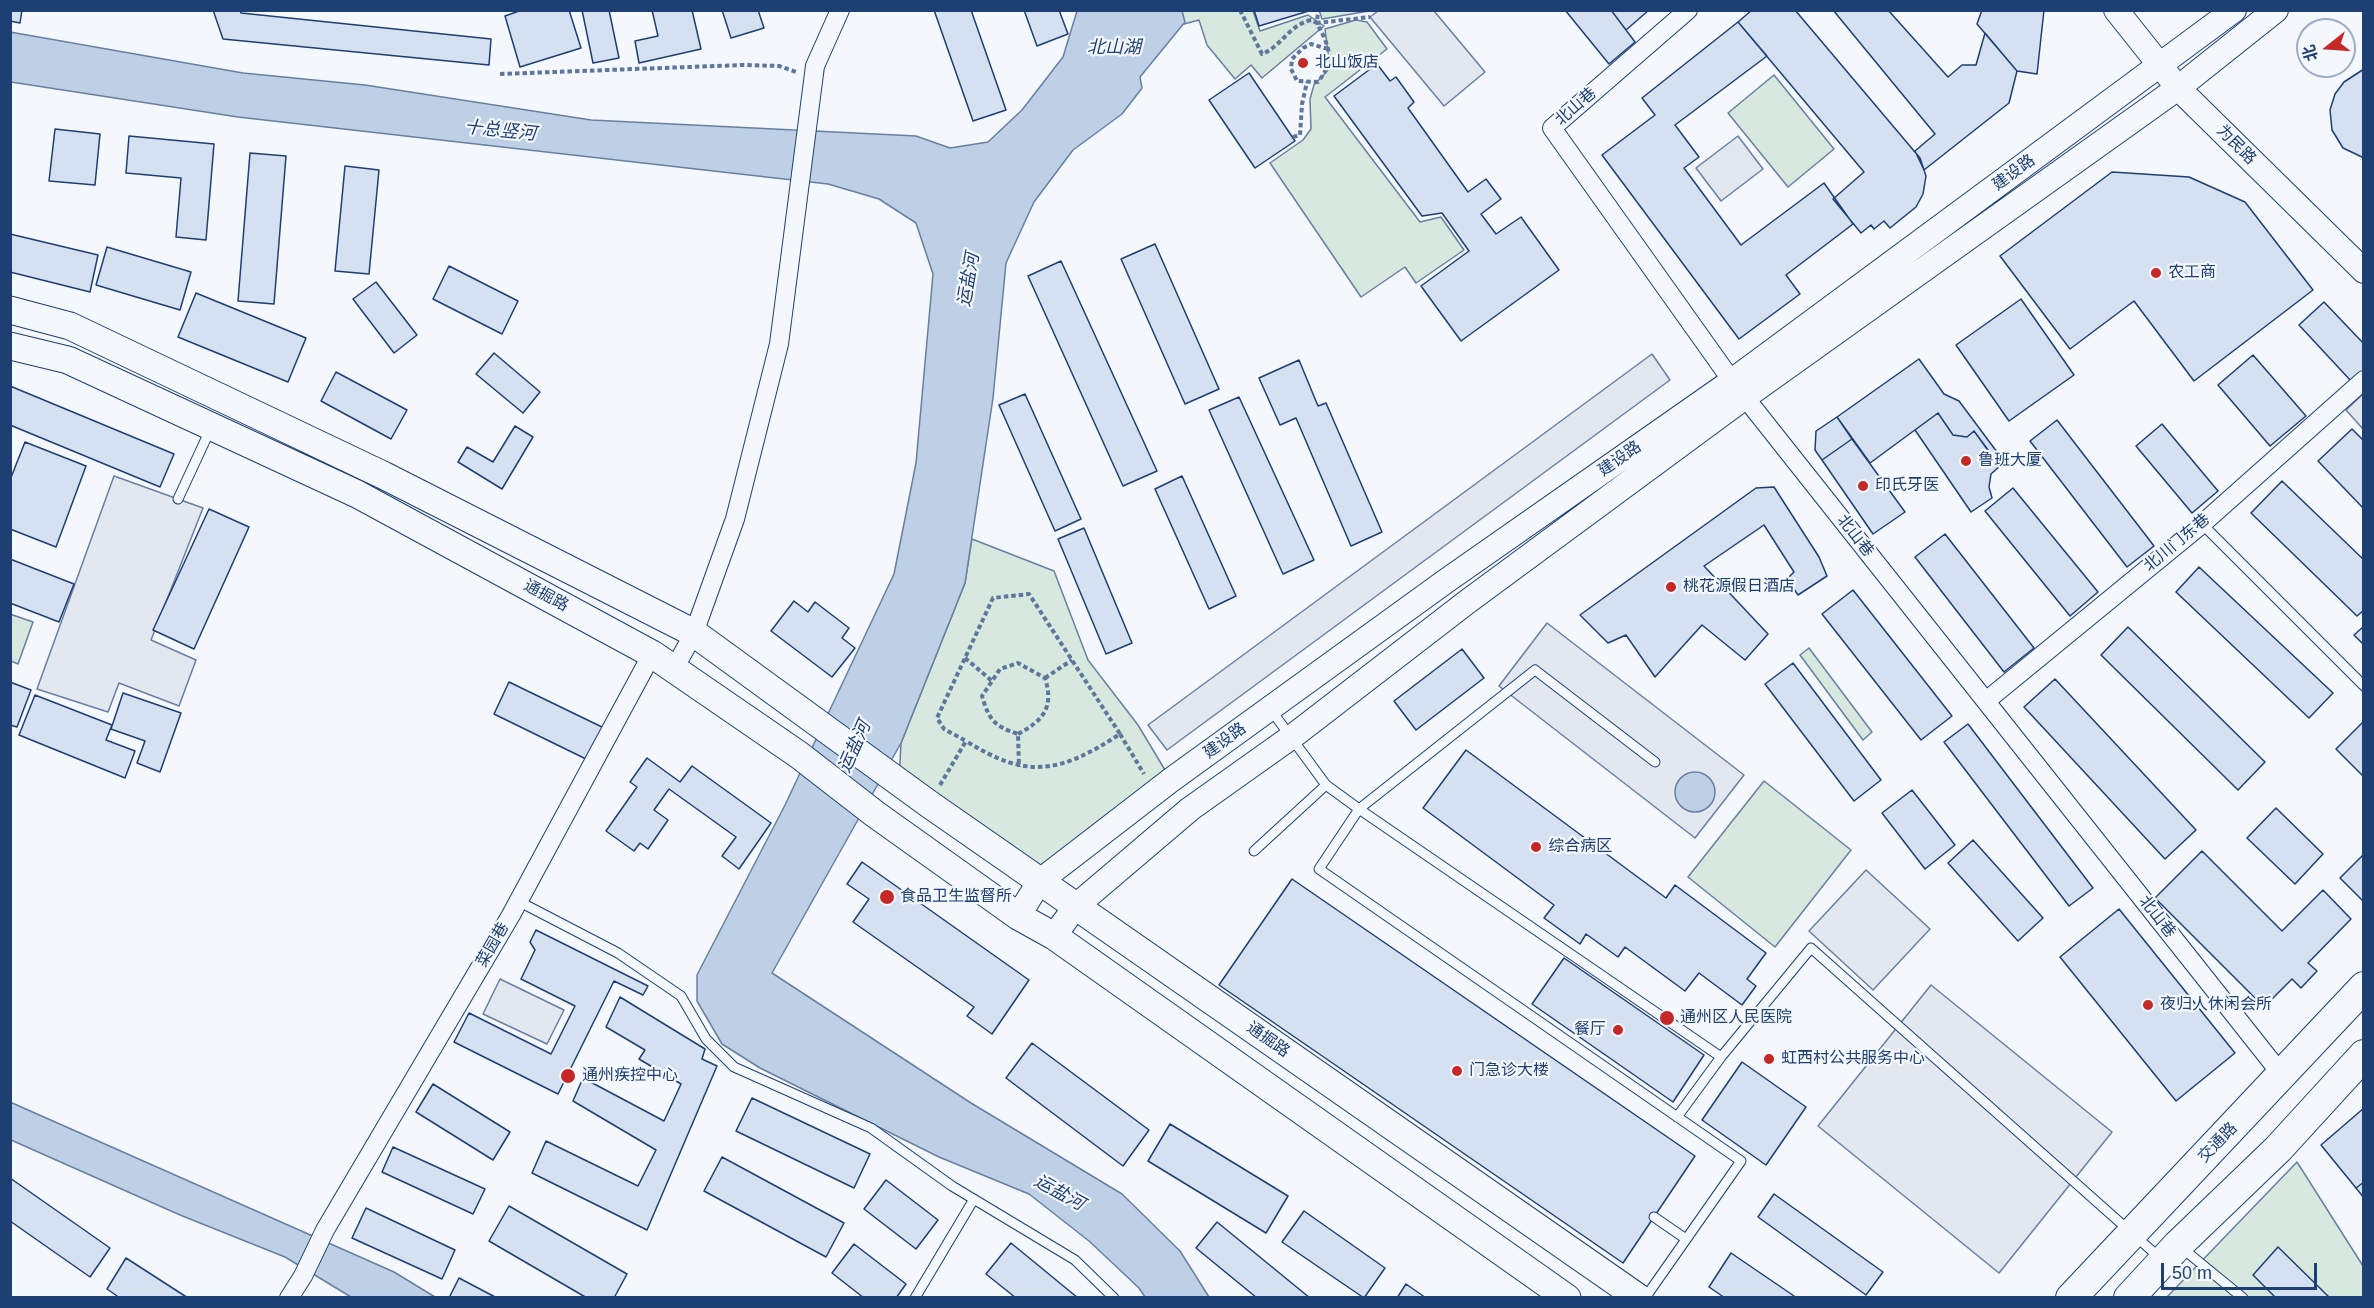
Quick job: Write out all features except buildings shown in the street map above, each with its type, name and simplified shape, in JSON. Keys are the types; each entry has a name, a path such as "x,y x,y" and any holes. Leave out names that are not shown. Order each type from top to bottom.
{"main road":[{"name":"通掘路","path":"10,310 70,326 383,475 694,633 929,804 1639,1298"},
{"name":"通掘路","path":"10,346 68,360 357,494 652,654 799,755 875,814 1018,916"},
{"path":"1018,916 1054,936 1566,1298"},
{"name":"交通路","path":"2071,1298 2364,987"},
{"path":"2129,1298 2171,1253 2278,1149 2364,1055"}],"street":[{"path":"674,669 694,633 735,519 779,344 815,66 840,10"},
{"name":"北山巷","path":"1688,10 1552,128 1739,389 2282,1075"},
{"name":"为民路","path":"2116,10 2178,88 2364,271"},
{"name":"建设路","path":"1054,936 1076,906 1190,809 1297,733 1739,389 2234,10"},
{"name":"建设路","path":"1018,916 1040,881 1155,793 1462,569 1739,389 2178,88 2277,10"},
{"name":"北川门东巷","path":"1986,701 2202,524 2364,380"},
{"name":"菜园巷","path":"289,1298 303,1276 325,1230 518,901 652,654"}],"lane":[{"path":"178,499 212,427"},
{"path":"2202,524 2364,686"},
{"path":"1646,1298 1741,1161 1319,870 1359,809 1535,670 1655,762"},
{"path":"1270,708 1326,785 1721,1057"},
{"path":"1254,851 1326,785"},
{"path":"518,901 618,953 681,996 706,1039 734,1067 871,1128 974,1199 1075,1260 1114,1298"},
{"path":"1677,1117 1721,1057 1811,948 2171,1253 2243,1298"},
{"path":"915,1298 974,1199"},
{"path":"1654,1217 1686,1239"}],"path":[{"path":"1240,10 1262,54 1274,50 1298,23 1311,20 1317,23 1370,17"},
{"path":"1318,10 1317,23 1328,49 1329,69 1318,82 1297,81 1291,69 1292,59 1311,44 1328,49"},
{"path":"500,74 770,65 814,78"},
{"path":"1293,138 1300,135 1302,104 1307,82"},
{"path":"1120,734 1085,757 1057,765 1020,766 990,756 944,729 937,718 993,598 1029,594 1120,734 1155,793"},
{"path":"965,658 992,681"},
{"path":"1045,678 1072,660"},
{"path":"1018,663 1045,678 1051,696 1044,713 1034,726 1018,734 998,727 987,712 982,696 992,681 1000,669 1018,663"},
{"path":"1018,734 1020,766"},
{"path":"929,804 966,741"}],"shaded area":[{"path":"1319,10 1369,10 1369,11 1322,19"},
{"path":"1180,11 1253,11 1260,31 1308,15 1324,26 1262,78 1251,65 1235,79 1207,45 1199,20 1184,24"},
{"path":"1378,11 1434,11 1485,72 1444,106 1370,17"},
{"path":"1356,20 1367,22 1387,49 1325,97 1420,222 1441,217 1464,250 1416,283 1405,267 1361,297 1270,163 1303,140 1311,129 1310,99 1314,85 1330,68 1325,29"},
{"path":"1774,75 1834,149 1788,187 1728,113"},
{"path":"1738,136 1763,169 1721,201 1696,168"},
{"path":"1652,354 1670,380 1167,750 1148,725"},
{"path":"2363,394 2363,429 2346,410"},
{"path":"114,476 203,508 151,640 196,660 179,706 119,683 108,712 37,689"},
{"path":"972,539 1054,571 1088,660 1138,725 1171,780 1040,881 899,780 901,743 965,583"},
{"path":"10,614 33,622 18,664 11,661"},
{"path":"1547,623 1744,775 1695,838 1499,686"},
{"path":"1809,648 1872,732 1863,740 1800,655"},
{"path":"1764,781 1851,850 1775,947 1688,877"},
{"path":"1866,870 1930,929 1873,990 1809,931"},
{"path":"500,979 564,1010 547,1044 483,1014"},
{"path":"1931,985 2112,1132 1999,1273 1818,1126"},
{"path":"2297,1162 2363,1266 2363,1297 2166,1298"}],"water":[{"path":"1077,11 1182,11 1185,22 1140,77 1142,88 1122,114 1073,150 1034,202 1006,263 993,398 965,583 901,743 772,973 971,1103 1122,1194 1180,1251 1209,1297 1145,1297 1139,1288 1089,1241 1029,1194 939,1157 760,1068 722,1044 697,1001 697,975 785,805 894,574 916,463 933,274 916,223 879,199 828,184 238,117 11,82 10,32 243,73 365,85 591,120 916,136 950,148 988,142 1022,110 1063,57"},
{"path":"1695,772 1703,773 1709,778 1714,784 1714,800 1709,806 1703,811 1695,812 1687,811 1681,806 1676,800 1675,792 1676,784 1681,778 1687,773"},
{"path":"10,1102 394,1272 435,1297 351,1297 285,1257 180,1215 11,1140"}],"place":[{"name":"北山饭店","path":"1303,63"},
{"name":"农工商","path":"2156,273"},
{"name":"鲁班大厦","path":"1966,461"},
{"name":"印氏牙医","path":"1863,486"},
{"name":"桃花源假日酒店","path":"1671,587"},
{"name":"综合病区","path":"1536,847"},
{"name":"食品卫生监督所","path":"887,897"},
{"name":"夜归人休闲会所","path":"2148,1005"},
{"name":"通州区人民医院","path":"1667,1018"},
{"name":"餐厅","path":"1618,1030"},
{"name":"虹西村公共服务中心","path":"1769,1059"},
{"name":"门急诊大楼","path":"1457,1071"},
{"name":"通州疾控中心","path":"568,1076"}],"water label":[{"name":"北山湖","path":"1114,48"},
{"name":"十总竖河","path":"500,131"},
{"name":"运盐河","path":"969,280"},
{"name":"运盐河","path":"855,747"},
{"name":"运盐河","path":"1059,1193"}]}
